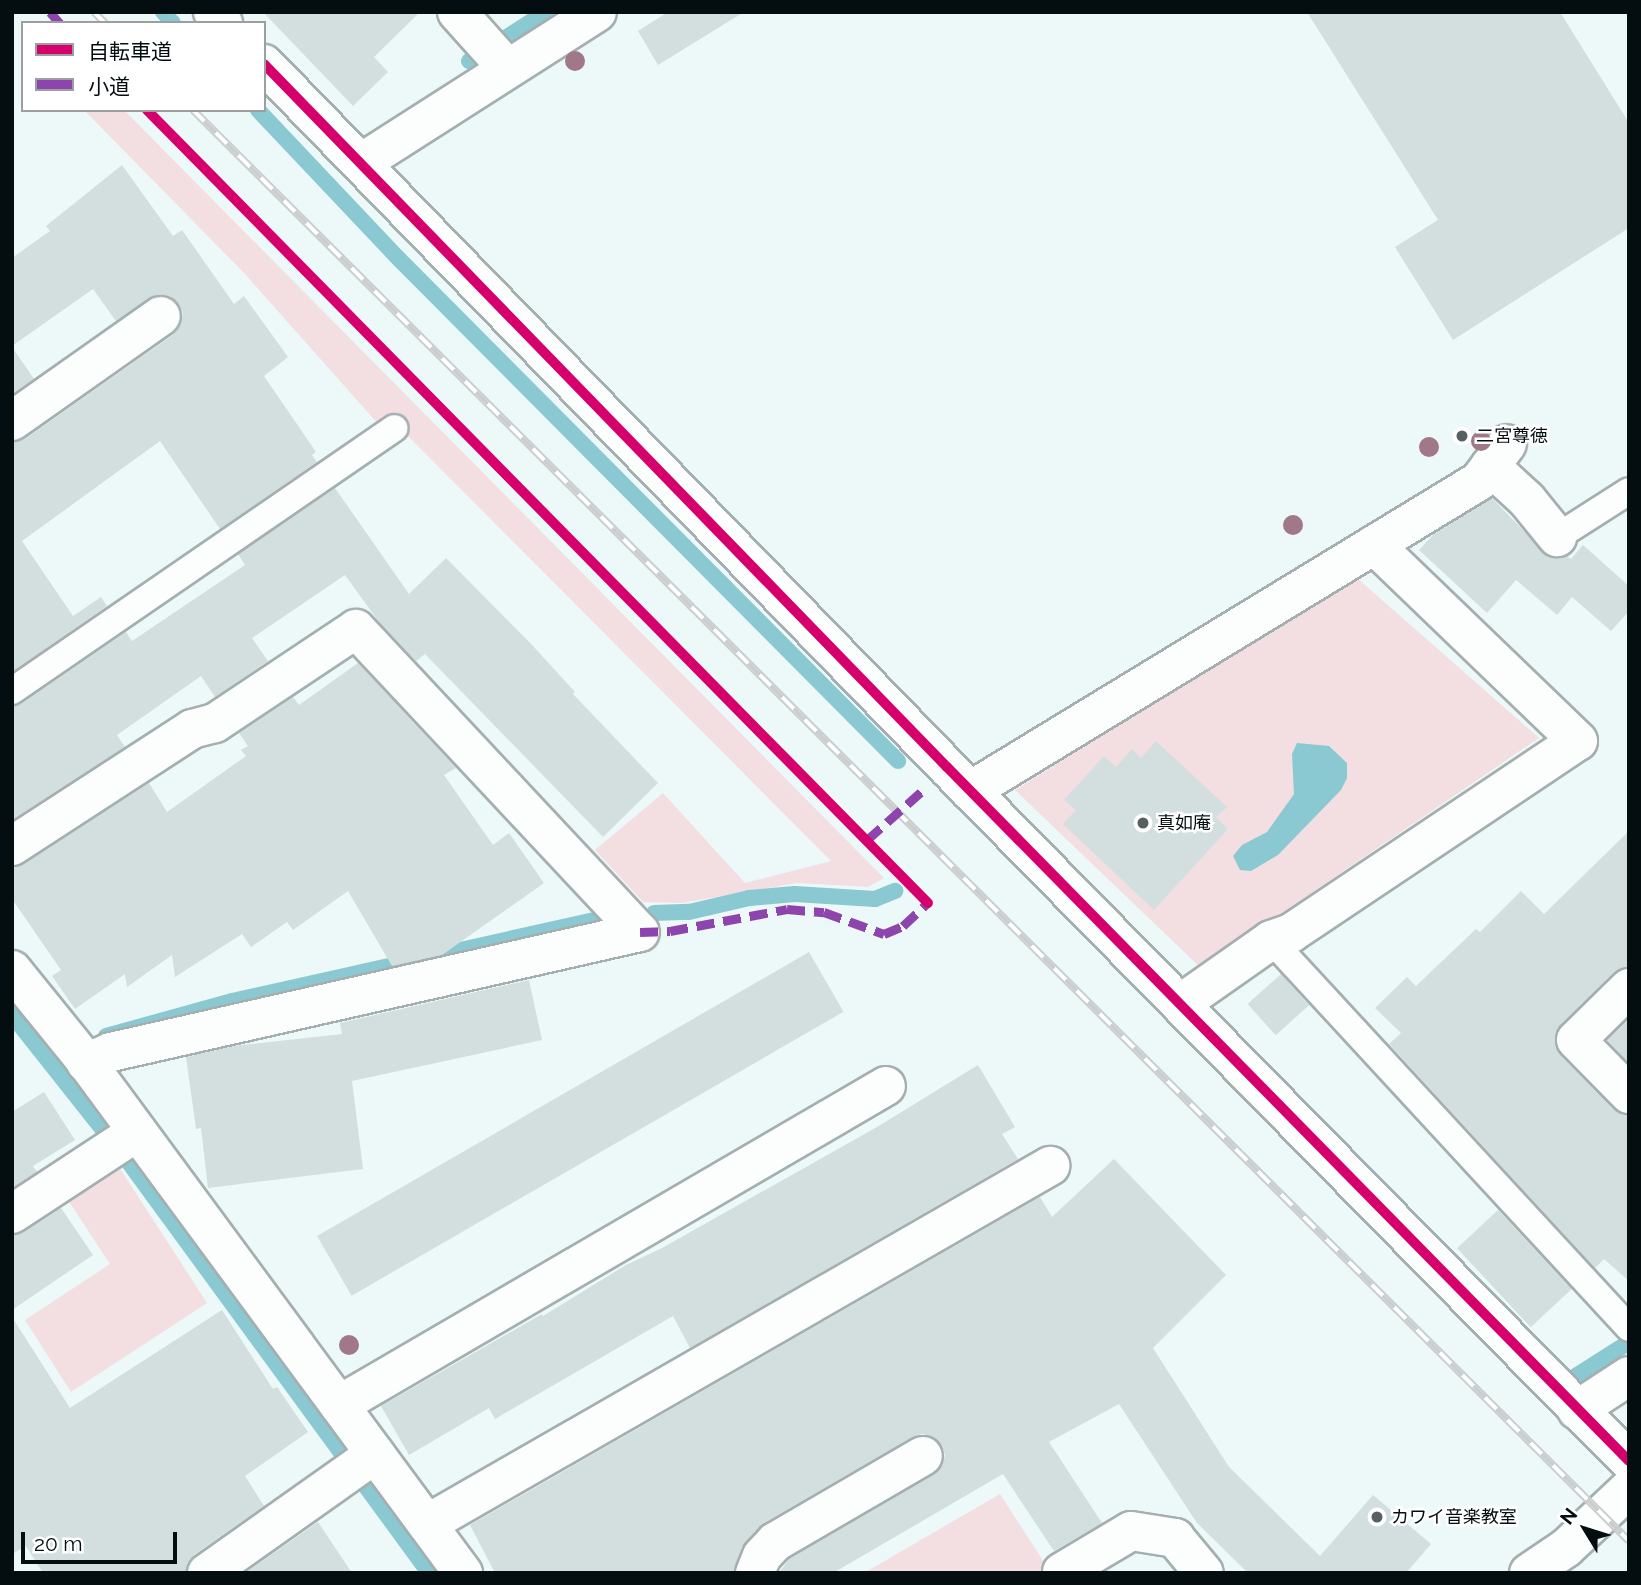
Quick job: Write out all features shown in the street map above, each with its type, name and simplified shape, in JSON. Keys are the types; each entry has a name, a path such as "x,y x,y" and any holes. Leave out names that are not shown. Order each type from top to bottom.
{"street":[{"path":"361,163 485,44 597,12"},
{"path":"266,66 970,791 1629,1461"},
{"path":"12,422 161,316"},
{"path":"970,791 1479,481 1498,455 1527,500 1557,537"},
{"path":"1180,1004 1271,940 1291,933 1578,741 1374,545"},
{"path":"12,846 192,729 215,723 356,629 640,932 82,1057"},
{"path":"12,970 82,1057 123,1141 339,1405 359,1466 427,1524 448,1568"},
{"path":"1629,988 1576,1040 1629,1094"},
{"path":"339,1405 886,1086"},
{"path":"12,1214 123,1141"},
{"path":"427,1524 1050,1166"},
{"path":"1577,1410 1629,1377"},
{"path":"755,1573 762,1556 775,1542 923,1456"},
{"path":"207,1573 359,1466"},
{"path":"1529,1573 1566,1548 1629,1489"},
{"path":"1062,1572 1131,1531 1175,1538 1204,1573"}],"lane":[{"path":"12,691 394,428"},
{"path":"1557,537 1629,491"},
{"path":"1271,940 1629,1328"}],"shaded area":[{"path":"86,112 126,112 884,878 868,887 797,883 682,903 643,902 595,850 663,793 745,883 831,861 409,437 397,416 380,426 245,274"},
{"path":"1357,578 1539,738 1201,968 1015,790"},
{"path":"119,1167 207,1303 71,1392 25,1320 110,1264 68,1200"},
{"path":"1000,1494 1051,1573 864,1573"}],"water":[{"path":"1297,743 1329,746 1347,763 1347,778 1341,790 1278,855 1251,871 1240,870 1233,856 1242,845 1267,832 1294,794 1292,754"}],"building":[{"path":"263,12 420,12 374,57 388,72 353,106"},
{"path":"668,12 744,12 658,65 638,31"},
{"path":"1307,12 1560,12 1629,123 1629,228 1453,340 1395,247 1438,220"},
{"path":"122,165 173,236 182,230 234,304 244,296 288,357 264,376 316,452 312,455 317,462 220,529 160,441 22,541 73,616 101,597 107,606 12,672 12,443 25,439 174,334 181,325 183,313 179,304 170,296 160,294 149,298 116,321 93,289 12,346 12,258 50,231 46,226"},
{"path":"12,347 34,379 12,394"},
{"path":"335,488 409,594 446,558 533,646 575,692 573,694 658,783 603,837 425,654 416,661 379,622 345,575 252,638 268,661 215,697 201,676 117,735 125,747 12,820 12,707 21,704 126,632 132,641 245,565 238,554"},
{"path":"1492,498 1549,557 1567,556 1571,559 1583,545 1629,586 1629,611 1611,631 1572,597 1557,615 1516,580 1487,613 1419,550 1433,535"},
{"path":"358,663 456,768 444,775 493,845 509,833 544,883 442,955 392,966 348,891 293,930 287,922 251,947 242,934 175,977 172,955 127,987 125,974 75,1009 52,976 61,970 12,899 12,868 24,864 149,783 167,812 246,756 241,750 248,746 239,733 293,697 299,705"},
{"name":"真如庵","path":"1156,741 1227,807 1216,817 1228,829 1154,910 1063,824 1076,810 1064,800 1104,756 1116,767 1132,749 1141,758"},
{"path":"1629,831 1629,967 1614,972 1561,1024 1555,1034 1555,1045 1560,1055 1613,1109 1629,1115 1629,1281 1604,1259 1595,1268 1389,1044 1401,1033 1375,1008 1407,977 1416,986 1476,929 1480,932 1521,891 1544,914"},
{"path":"809,952 843,1012 352,1296 317,1236"},
{"path":"1281,974 1309,1005 1276,1035 1248,1004"},
{"path":"529,980 542,1040 352,1081 363,1169 208,1188 201,1128 196,1129 186,1057 234,1046 342,1034 340,1023"},
{"path":"1629,1019 1629,1063 1607,1040"},
{"path":"978,1065 1015,1127 1002,1134 1018,1159 690,1348 673,1316 495,1419 489,1408 409,1455 381,1406 542,1314 543,1316 626,1265 662,1248 877,1127"},
{"path":"44,1092 75,1140 33,1166 37,1172 12,1188 12,1112"},
{"path":"1114,1159 1226,1275 1153,1348 1229,1467 1320,1556 1373,1495 1431,1544 1406,1573 1248,1573 1197,1523 1119,1404 1049,1442 1102,1523 1054,1551 1003,1474 833,1573 779,1573 789,1559 935,1474 942,1466 945,1455 942,1446 934,1437 922,1434 912,1437 764,1523 742,1547 734,1573 495,1573 470,1525 1040,1197 1052,1217"},
{"path":"61,1208 93,1255 12,1310 12,1236 24,1232"},
{"path":"1498,1210 1572,1289 1531,1327 1457,1248"},
{"path":"222,1310 273,1389 277,1387 308,1432 245,1476 264,1506 194,1555 187,1563 186,1573 43,1573 26,1546 12,1554 12,1317 70,1408"},
{"path":"318,1522 352,1573 245,1573 288,1543"}],"waterway":[{"path":"163,12 171,21"},
{"path":"469,61 546,12"},
{"path":"260,112 399,259 898,761"},
{"path":"654,913 689,912 749,898 795,894 875,899 895,891"},
{"path":"106,1036 232,1001 593,920"},
{"path":"12,1015 127,1160 429,1573"},
{"path":"1571,1379 1629,1342"}],"railway":[{"path":"94,12 103,21"},
{"path":"195,112 1629,1541"}],"marked path":[{"path":"50,12 58,21"},
{"path":"867,840 922,791"},
{"path":"640,932 670,931 787,909 824,912 884,934 903,926 928,903 926,900"}],"cycle path":[{"path":"266,66 947,767 1629,1461"},
{"path":"149,112 928,903"}],"place":[{"name":"二宮尊徳","path":"1462,436"},
{"name":"真如庵","path":"1143,823"},
{"name":"カワイ音楽教室","path":"1377,1517"}]}
